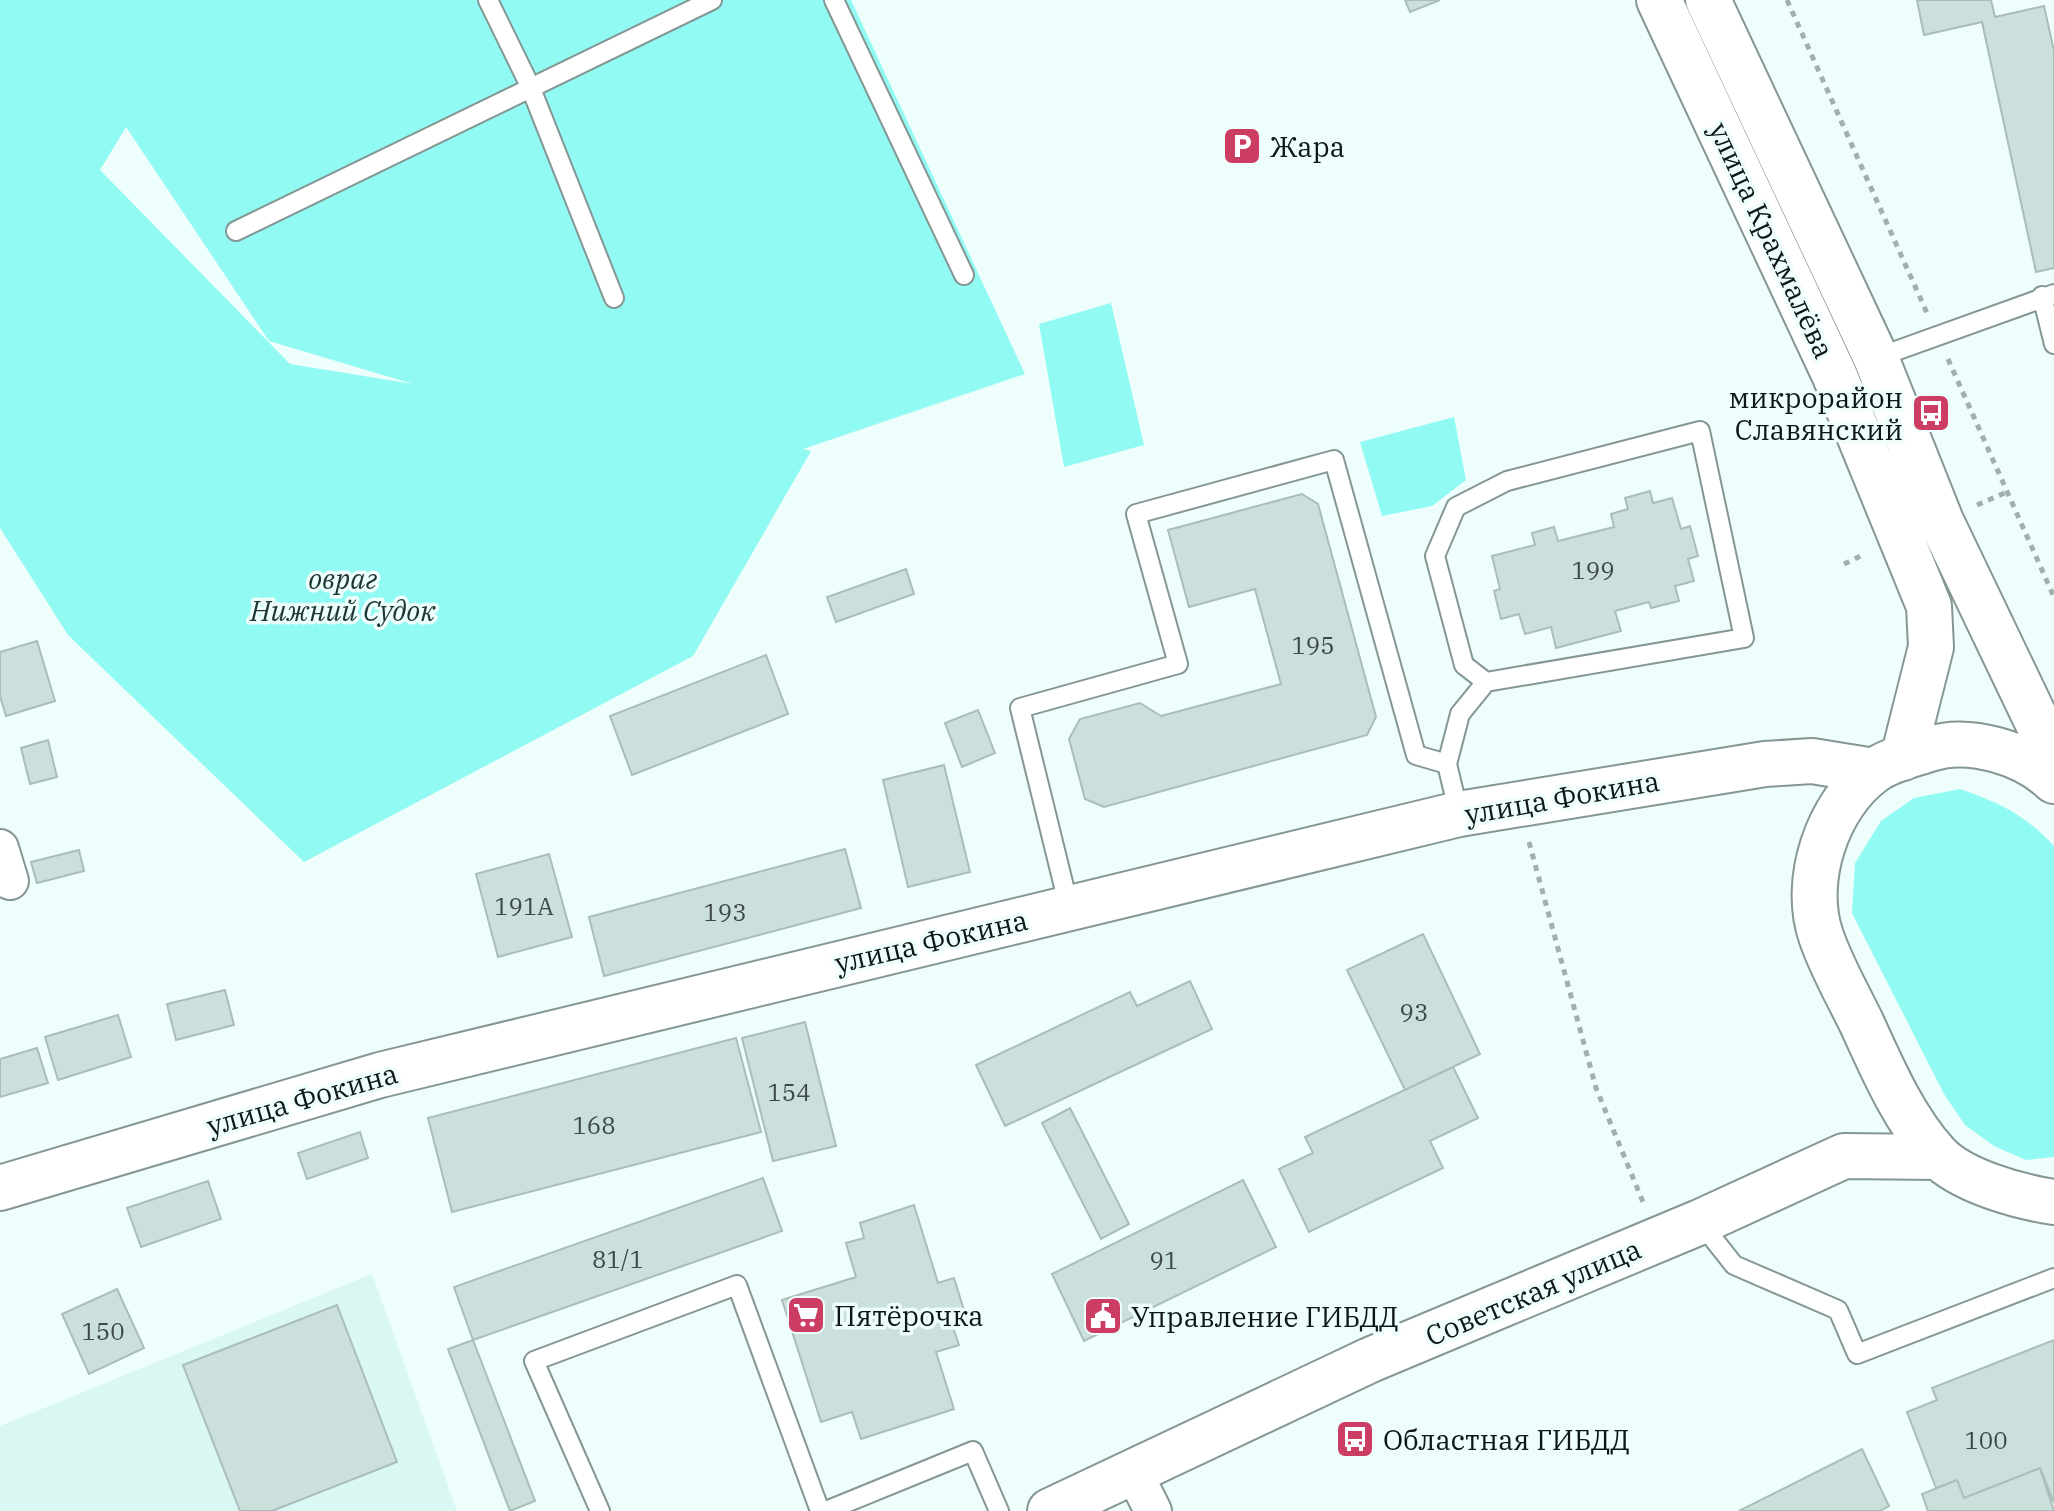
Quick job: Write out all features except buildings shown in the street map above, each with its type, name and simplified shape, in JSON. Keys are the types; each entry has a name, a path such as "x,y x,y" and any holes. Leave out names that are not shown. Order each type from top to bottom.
{"main road":[{"name":"улица Крахмалёва","path":"1659,0 1834,374 1929,606 1931,647 1888,764"},
{"name":"улица Крахмалёва","path":"1708,0 1876,358 1941,521 2054,757"},
{"path":"2054,781 2021,759 1992,749 1943,745 1888,764 1851,795 1828,831 1818,864 1815,907 1820,935 1885,1074 1939,1157 1978,1180 2028,1198 2054,1202"},
{"name":"улица Фокина","path":"0,1188 380,1075 1459,814 1765,764 1812,761 1888,764"},
{"name":"Советская улица","path":"1050,1511 1132,1469 1370,1360 1700,1222 1844,1156 1939,1157"}],"street":[{"path":"1132,1469 1153,1511"}],"lane":[{"path":"488,0 530,86 614,298"},
{"path":"236,231 712,0"},
{"path":"834,0 964,275"},
{"path":"1876,358 2048,295 2054,344"},
{"path":"1459,814 1447,764 1460,714 1486,682 1744,638 1700,431 1507,481 1456,507 1435,556 1464,665 1486,682"},
{"path":"1069,907 1020,708 1178,664 1136,514 1334,460 1416,755 1447,764"},
{"path":"1700,1222 1734,1265 1838,1310 1857,1354 2054,1278"},
{"path":"600,1511 534,1361 737,1285 823,1511 973,1451 999,1511"}],"path":[{"path":"1787,0 2054,597"},
{"path":"1527,834 1596,1088 1644,1205"}],"shaded area":[{"path":"372,1274 457,1511 0,1511 0,1426"}],"green space":[{"name":"овраг Нижний Судок","path":"0,0 851,0 1025,374 803,449 811,451 693,656 304,862 68,635 0,528","holes":["126,127 269,341 413,384 290,364 100,170"]},
{"path":"1111,303 1144,445 1064,467 1039,324"},
{"path":"1454,417 1466,480 1432,506 1382,516 1360,442"},
{"path":"1960,789 2011,811 2054,846 2054,1157 2026,1160 1994,1146 1965,1125 1944,1094 1852,913 1855,863 1881,821 1914,798"}],"place":[{"name":"Жара","path":"1242,146"},
{"name":"микрорайон Славянский","path":"1931,413"},
{"name":"Пятёрочка","path":"806,1315"},
{"name":"Управление ГИБДД","path":"1103,1316"},
{"name":"Областная ГИБДД","path":"1355,1439"}]}
